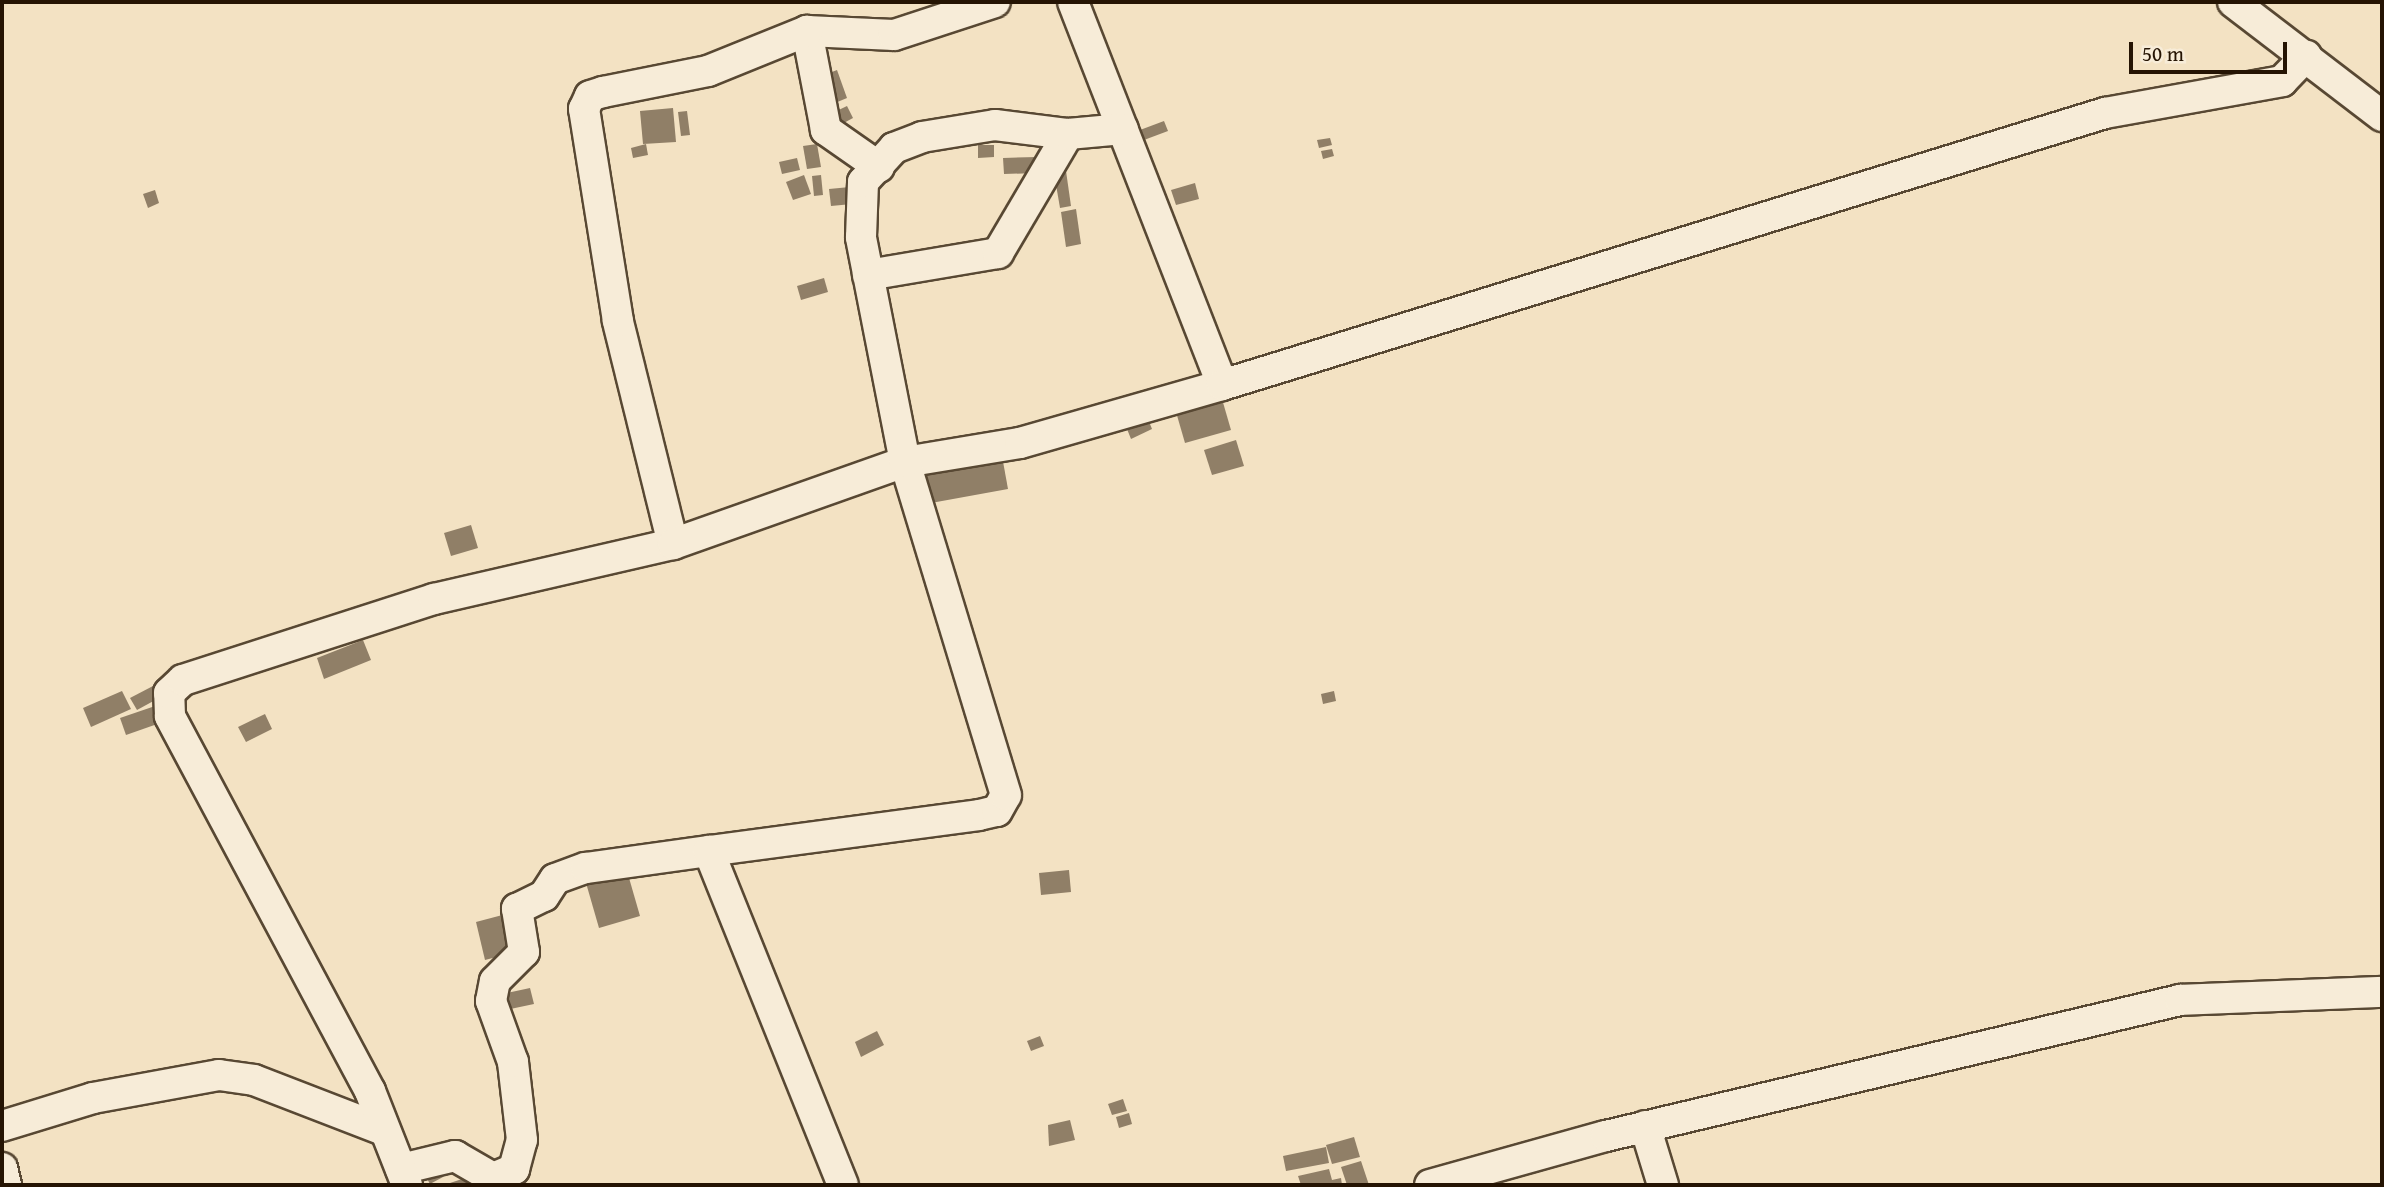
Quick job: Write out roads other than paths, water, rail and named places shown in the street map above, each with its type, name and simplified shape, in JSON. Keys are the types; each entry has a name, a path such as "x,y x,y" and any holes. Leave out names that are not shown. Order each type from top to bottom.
{"street":[{"path":"673,544 618,321 584,108 590,96 708,71 807,31 894,35 995,2"},
{"path":"1073,2 1223,385"},
{"path":"2246,6 2305,56 2381,113"},
{"path":"807,31 826,130 879,167"},
{"path":"1123,129 1068,134 995,125 922,136 894,148 879,167 868,172 860,195 868,275 905,462 1002,779 1003,804 979,815 586,867 555,879 544,896 517,909 524,952 495,981 491,1001 516,1085 522,1140 514,1169 493,1178 455,1156 404,1177 376,1110 180,737 169,693 183,680 434,599 673,544 905,462 1020,443 1223,385 2105,113 2282,81 2305,56"},
{"path":"868,275 966,264 998,253 1068,134"},
{"path":"709,851 843,1185"},
{"path":"1430,1185 1644,1126 2179,1000 2382,992"},
{"path":"2,1126 93,1098 219,1075 254,1080 376,1110"},
{"path":"1644,1126 1663,1185"},
{"path":"2,1168 6,1185"}]}
